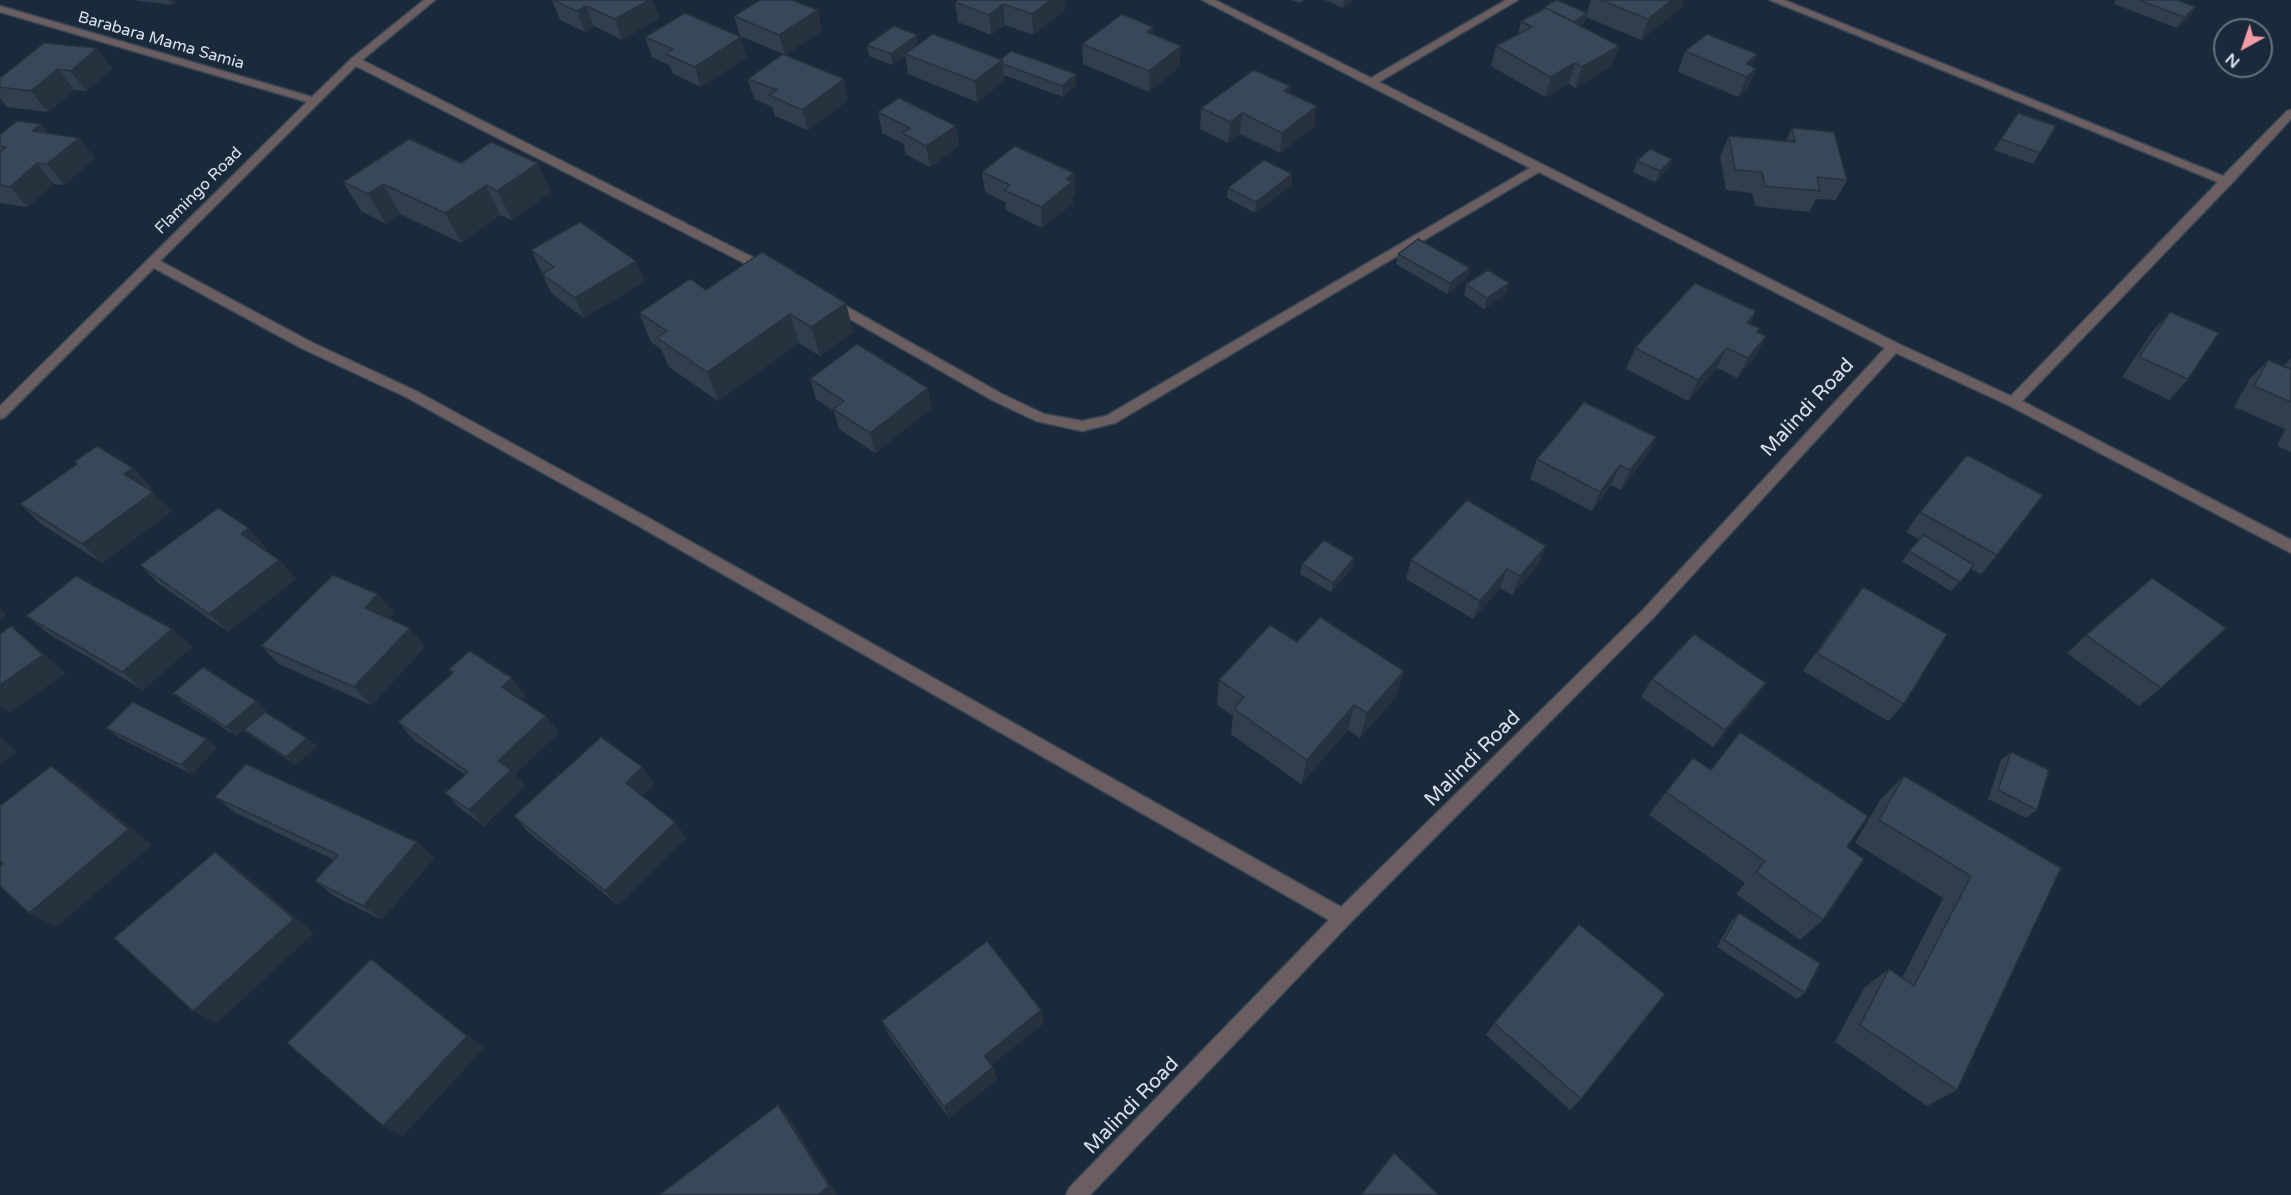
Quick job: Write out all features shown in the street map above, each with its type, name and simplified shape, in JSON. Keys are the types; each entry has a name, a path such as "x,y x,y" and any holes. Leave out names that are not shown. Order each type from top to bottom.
{"street":[{"name":"Flamingo Road","path":"0,414 355,61 430,0"},
{"path":"1207,0 1893,347 2013,402 2291,547"},
{"path":"1372,82 1513,0"},
{"path":"1775,0 2227,182"},
{"name":"Barabara Mama Samia","path":"0,9 314,101"},
{"path":"355,61 775,274"},
{"path":"2013,402 2227,182 2291,112"},
{"path":"817,295 997,397 1041,418 1082,426 1110,420 1538,168"},
{"path":"152,262 306,345 411,394 640,520 1343,918"},
{"name":"Malindi Road","path":"1076,1195 1343,918 1647,614 1893,347"}],"building":[{"path":"553,0 649,0 615,19 586,6 577,11"},
{"path":"760,0 792,0 818,10 779,35 734,16"},
{"path":"958,0 1051,0 1032,14 1003,4 989,15 955,2"},
{"path":"1556,0 1587,13 1574,22 1543,8"},
{"path":"1601,0 1672,0 1648,19"},
{"path":"2139,0 2177,0 2196,7 2184,17"},
{"path":"1546,8 1619,46 1582,67 1575,63 1551,77 1496,46 1532,27 1521,21"},
{"path":"685,13 741,37 695,67 666,54 673,49 645,37"},
{"path":"1122,14 1153,27 1147,32 1181,46 1149,71 1082,44"},
{"path":"894,26 917,35 891,54 867,45"},
{"path":"933,34 1002,60 975,81 905,54"},
{"path":"1707,34 1757,54 1746,64 1756,68 1747,77 1685,51"},
{"path":"44,43 97,48 71,71 58,69 31,91 0,87 0,78"},
{"path":"1011,51 1076,74 1062,86 1003,64 1001,59"},
{"path":"783,54 844,79 802,110 769,95 777,90 748,79"},
{"path":"1254,70 1290,86 1284,91 1317,106 1282,133 1242,113 1230,122 1201,108"},
{"path":"899,98 956,126 926,146 902,133 910,128 878,112"},
{"path":"2018,113 2056,126 2040,153 2001,139"},
{"path":"17,121 41,124 32,131 79,138 47,164 37,163 10,187 0,185 0,152 6,147 0,146 0,135"},
{"path":"1792,128 1834,132 1847,180 1817,177 1820,191 1765,186 1762,172 1735,170 1729,136 1795,142"},
{"path":"409,139 461,163 491,142 538,163 497,191 486,185 445,213 383,184 368,194 343,182"},
{"path":"1015,146 1074,173 1066,179 1072,182 1041,207 1004,190 1010,185 982,172"},
{"path":"1650,149 1672,159 1660,171 1637,161"},
{"path":"1264,160 1292,174 1256,202 1228,188"},
{"path":"580,222 636,261 575,298 542,274 554,267 531,250"},
{"path":"1418,239 1470,268 1450,283 1398,254"},
{"path":"762,252 846,303 811,327 790,314 707,372 657,338 667,331 639,313 690,279 706,290"},
{"path":"1488,270 1509,283 1487,298 1466,284"},
{"path":"1695,283 1756,311 1747,323 1760,328 1757,332 1766,336 1748,358 1727,348 1698,380 1635,348"},
{"path":"2170,312 2219,333 2188,379 2139,357"},
{"path":"857,344 928,388 870,433 833,409 844,401 810,379"},
{"path":"2268,360 2290,369 2291,367 2291,402 2254,386"},
{"path":"1584,402 1656,437 1630,470 1620,465 1600,492 1537,459"},
{"path":"97,446 133,468 124,474 153,492 82,544 20,504 77,464 74,462"},
{"path":"1967,455 2043,495 1997,555 1920,512"},
{"path":"1467,500 1546,546 1520,576 1507,569 1480,601 1411,560"},
{"path":"218,508 249,528 241,534 279,560 209,614 140,565"},
{"path":"1924,535 1974,565 1960,582 1909,551"},
{"path":"1324,540 1354,558 1333,583 1302,564"},
{"path":"333,575 378,594 365,608 410,628 354,687 261,646"},
{"path":"76,576 172,629 122,672 26,616"},
{"path":"2152,578 2226,628 2161,688 2086,635"},
{"path":"1863,587 1947,634 1904,704 1817,653"},
{"path":"1320,617 1404,671 1367,713 1354,705 1307,760 1234,709 1244,697 1219,680 1270,625 1297,642"},
{"path":"11,626 43,655 0,685 0,634"},
{"path":"1694,634 1766,683 1725,730 1652,679"},
{"path":"470,651 512,678 502,687 546,716 498,761 511,770 469,810 445,793 468,772 398,722 454,672 449,669"},
{"path":"203,667 256,701 226,727 173,693"},
{"path":"133,702 207,739 181,765 106,728"},
{"path":"265,712 307,738 286,757 244,730"},
{"path":"1740,732 1868,816 1847,847 1864,859 1823,920 1756,872 1765,861 1666,792 1693,758 1711,770"},
{"path":"601,737 642,767 626,783 675,822 605,891 514,816"},
{"path":"2011,752 2049,770 2037,810 1998,790"},
{"path":"246,764 417,842 363,906 315,881 338,855 215,797"},
{"path":"51,766 129,829 29,913 0,886 0,866 3,863 0,861 0,806"},
{"path":"1904,776 2061,868 1957,1090 1860,1025 1889,969 1914,986 1971,876 1879,820"},
{"path":"215,852 294,919 193,1011 114,938"},
{"path":"1739,913 1820,963 1805,993 1724,940"},
{"path":"1579,924 1665,994 1581,1099 1494,1023"},
{"path":"987,941 1041,1010 984,1056 993,1067 944,1107 882,1021"},
{"path":"371,959 467,1036 383,1126 287,1043"},
{"path":"778,1105 829,1186 818,1195 659,1195"},
{"path":"1394,1153 1439,1195 1361,1195"}]}
